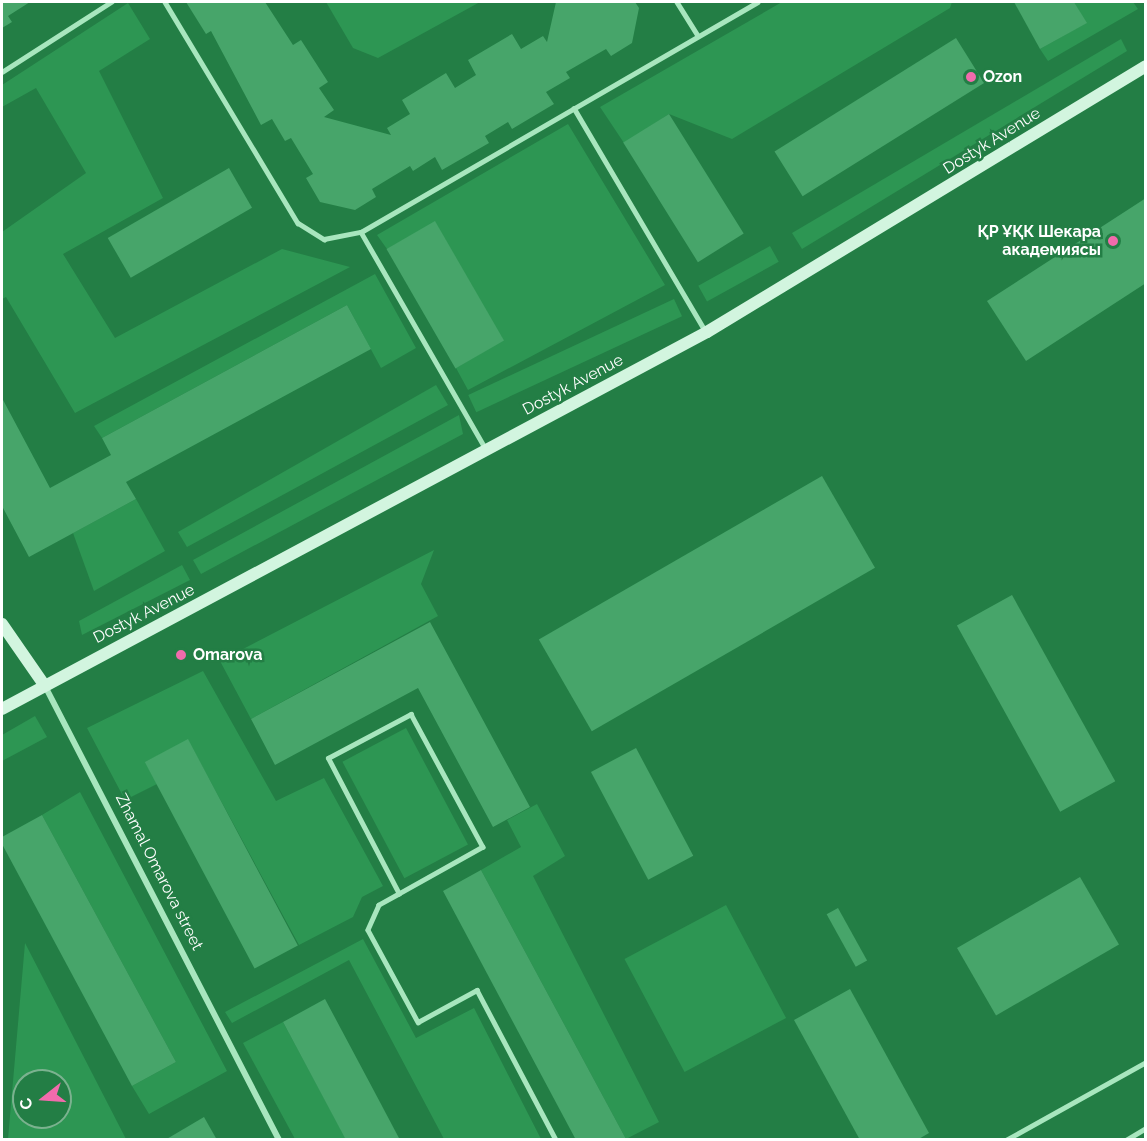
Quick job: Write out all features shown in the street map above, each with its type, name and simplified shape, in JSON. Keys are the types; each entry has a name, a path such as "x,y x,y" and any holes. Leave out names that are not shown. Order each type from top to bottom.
{"main road":[{"name":"Dostyk Avenue","path":"2,710 706,332 1146,66"},
{"name":"Zhamal Omarova street","path":"2,624 45,686"}],"street":[{"name":"Zhamal Omarova street","path":"45,686 279,1140"}],"lane":[{"path":"2,72 111,2"},
{"path":"165,2 298,223 324,239 361,232 757,2"},
{"path":"677,2 698,35"},
{"path":"574,108 706,332"},
{"path":"361,232 486,450"},
{"path":"399,894 328,758 411,714 483,847 399,894 379,905 368,930 418,1022 477,990 556,1140"},
{"path":"1006,1140 1146,1062"},
{"path":"1126,1140 1146,1128"}],"green space":[{"path":"326,2 480,2 378,58 353,48"},
{"path":"782,2 952,2 950,8 732,139 669,114 624,143 600,107"},
{"path":"1074,2 1133,2 1138,9 1048,61 1040,49 1086,23"},
{"path":"128,3 150,39 99,71 163,198 63,254 115,338 282,249 350,267 75,413 6,297 2,299 2,232 86,173 36,88 2,107 2,85"},
{"path":"1121,39 1127,51 802,249 792,233"},
{"path":"568,124 665,285 468,390 456,368 503,340 435,222 387,249 377,235"},
{"path":"770,246 779,262 707,301 698,286"},
{"path":"375,274 416,348 381,368 347,305 102,438 94,426"},
{"path":"674,299 682,316 476,412 468,395"},
{"path":"436,385 448,405 187,547 178,532"},
{"path":"459,415 463,434 201,574 193,560"},
{"path":"136,499 165,551 94,591 73,533"},
{"path":"434,550 421,584 438,616 251,719 220,661"},
{"path":"182,565 190,580 82,635 79,621"},
{"path":"203,671 276,801 324,778 383,886 362,897 353,917 299,945 188,740 145,762 157,784 125,800 87,728"},
{"path":"35,716 47,737 2,761 2,735"},
{"path":"406,728 468,845 404,878 342,762"},
{"path":"80,792 227,1071 149,1114 132,1086 176,1062 42,815"},
{"path":"537,804 565,856 533,876 659,1122 626,1139 481,870 521,847 507,820"},
{"path":"726,905 786,1018 685,1072 624,959"},
{"path":"363,939 416,1038 474,1008 541,1139 444,1139 349,960 232,1023 225,1012"},
{"path":"25,943 126,1139 8,1139 12,1093 12,1129 72,1129 72,1069 14,1069"},
{"path":"283,1022 346,1139 295,1139 243,1043"}],"building":[{"path":"2,2 30,2 8,16 12,22 2,28"},
{"path":"186,2 265,2 293,45 301,40 328,82 319,88 334,110 324,117 391,135 387,128 410,114 402,100 446,73 455,88 476,75 468,60 512,34 521,49 543,36 547,42 556,2 635,2 639,8 632,43 611,56 606,49 566,72 570,78 546,92 554,104 512,129 508,122 485,136 489,143 442,170 435,157 413,171 410,166 372,189 376,197 355,210 320,202 306,178 313,174 291,138 285,141 272,119 261,125 211,31 206,34"},
{"path":"1014,2 1074,2 1087,23 1040,49"},
{"path":"956,38 984,83 803,196 775,151"},
{"path":"669,114 744,234 698,262 623,143"},
{"path":"229,168 252,208 131,278 108,238"},
{"name":"ҚР ҰҚК Шекара академиясы","path":"1146,198 1146,283 1026,361 987,301"},
{"path":"435,221 504,341 456,369 387,249"},
{"path":"347,305 371,349 126,482 136,499 29,557 2,506 2,398 50,488 111,455 102,438"},
{"path":"822,476 875,568 592,731 539,640"},
{"path":"1012,595 1115,781 1060,812 957,626"},
{"path":"430,622 530,807 493,827 418,688 275,765 251,719"},
{"path":"188,739 298,946 255,969 145,762"},
{"path":"636,748 693,856 648,880 591,772"},
{"path":"42,815 176,1062 132,1086 2,844 2,837"},
{"path":"481,870 626,1139 576,1140 443,891"},
{"path":"1080,877 1119,945 996,1016 957,948"},
{"path":"838,908 867,960 856,967 827,914"},
{"path":"850,989 929,1133 917,1140 860,1140 794,1020"},
{"path":"325,999 400,1140 346,1140 283,1022"},
{"path":"204,1117 217,1140 165,1140"}],"place":[{"name":"Ozon","path":"971,77"},
{"name":"ҚР ҰҚК Шекара академиясы","path":"1113,241"},
{"name":"Omarova","path":"181,655"}]}
